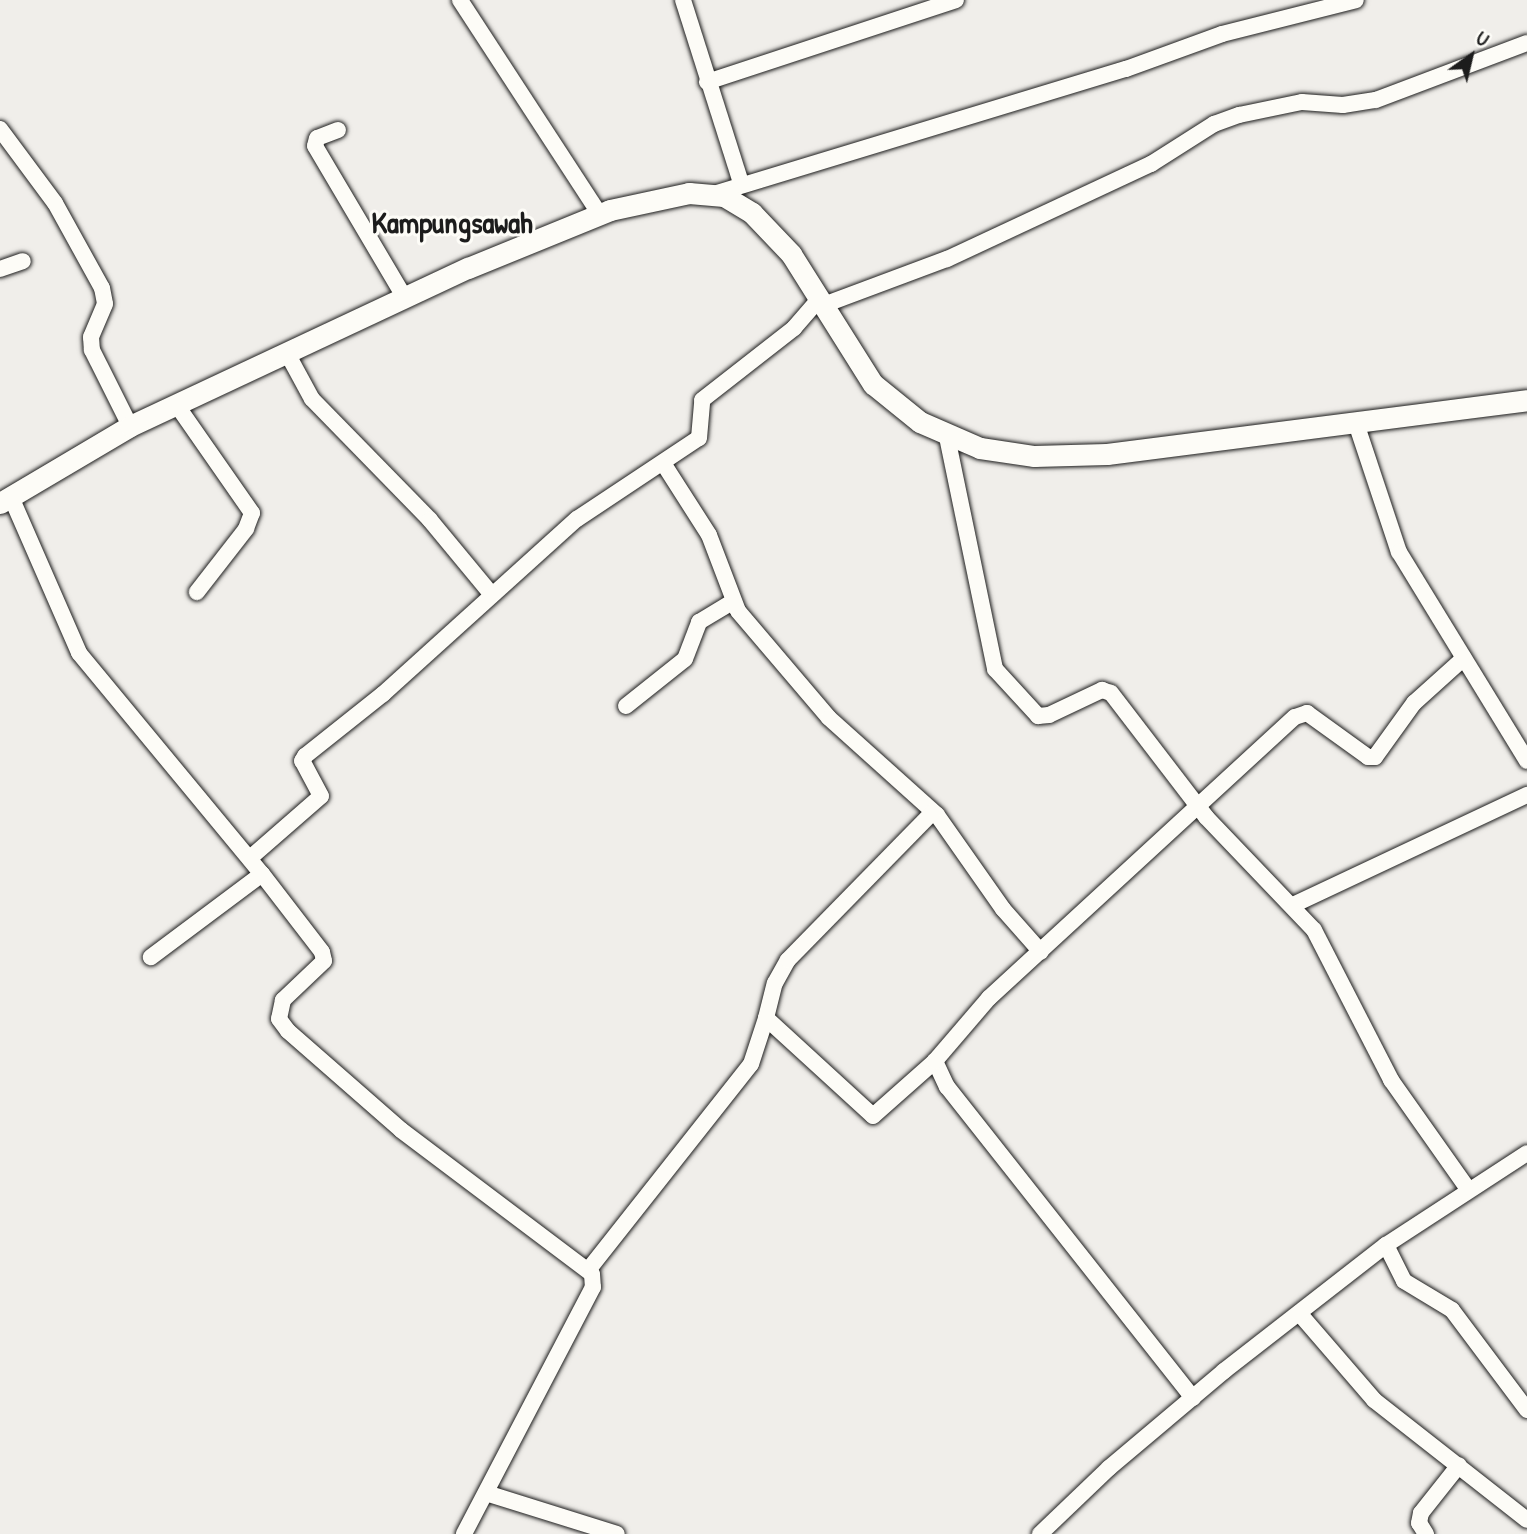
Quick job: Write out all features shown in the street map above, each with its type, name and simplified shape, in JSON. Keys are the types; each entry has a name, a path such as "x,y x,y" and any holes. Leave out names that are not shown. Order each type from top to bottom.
{"street":[{"path":"460,0 600,215"},
{"path":"683,0 741,183"},
{"path":"707,82 956,0"},
{"path":"715,194 741,183 1001,108 1222,34 1356,0"},
{"path":"250,858 321,796 302,761 305,755 383,694 577,519 663,463 703,432 702,400 794,328 820,303 971,248 1151,163 1227,120 1276,105 1376,100 1527,43"},
{"path":"0,128 55,203 102,288 105,304 91,337 92,350 130,426"},
{"path":"338,130 317,138 315,146 405,298"},
{"path":"464,1534 593,1287 589,1269 401,1130 288,1031 279,1019 283,1000 324,961 322,951 250,858 79,653 5,500 130,426 405,298 600,215 673,194 715,194 733,199 769,228 873,384 908,414 947,437 1008,454 1107,454 1527,400"},
{"path":"0,269 23,261"},
{"path":"287,353 312,399 430,520 492,594"},
{"path":"176,404 252,513 246,529 197,592"},
{"path":"1356,423 1399,552 1526,755"},
{"path":"947,437 995,669 1038,716 1049,715 1102,690 1111,693 1199,806 1314,930 1391,1080 1468,1189"},
{"path":"663,463 709,535 732,602 829,718 933,812 1009,917 1041,952"},
{"path":"626,706 685,659 699,622 732,602"},
{"path":"766,1018 873,1115 935,1061 989,998 1301,713 1315,717 1368,757 1375,757 1414,703 1464,658"},
{"path":"1293,905 1527,795"},
{"path":"589,1269 751,1064 775,983 788,960 933,812"},
{"path":"150,957 262,874"},
{"path":"935,1061 947,1087 1193,1398"},
{"path":"1040,1534 1109,1468 1299,1313 1386,1245 1527,1153"},
{"path":"1386,1245 1404,1281 1452,1310 1527,1410"},
{"path":"1299,1313 1374,1400 1527,1520"},
{"path":"1426,1534 1419,1523 1421,1513 1459,1465"},
{"path":"486,1493 617,1534"}],"district":[{"name":"Kampungsawah","path":"452,222"}]}
